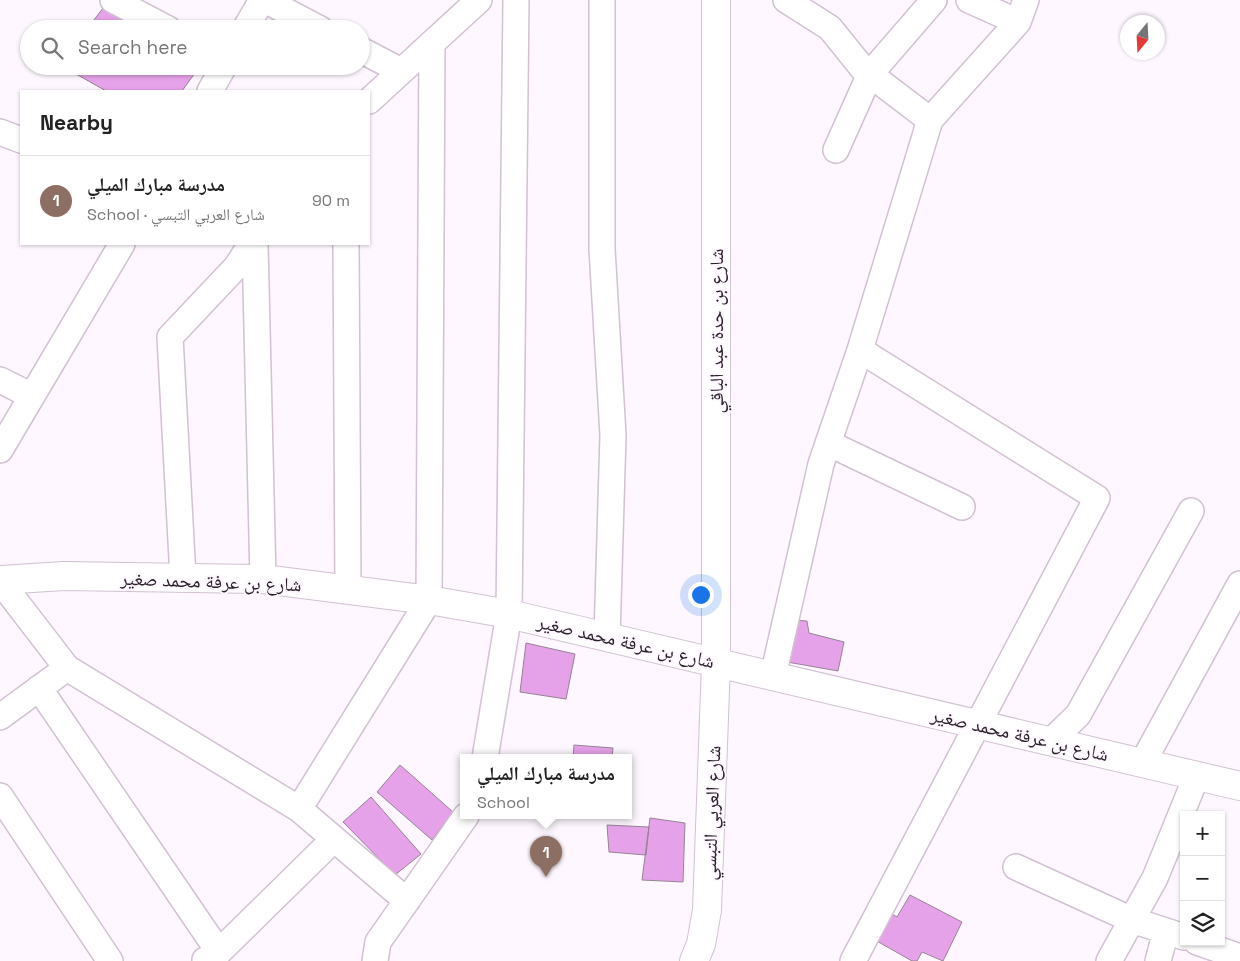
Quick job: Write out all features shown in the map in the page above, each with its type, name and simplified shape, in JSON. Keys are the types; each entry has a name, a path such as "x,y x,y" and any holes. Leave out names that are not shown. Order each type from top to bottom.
{"street":[{"path":"113,0 151,20"},
{"path":"251,20 263,0 302,20"},
{"path":"370,100 479,0"},
{"path":"486,754 509,614 516,0"},
{"path":"602,0 602,249 613,435 606,637"},
{"name":"شارع بن حدة عبد الباقي","path":"716,0 716,663"},
{"path":"786,0 830,28 870,74 930,120"},
{"path":"836,150 870,74 934,0"},
{"path":"773,676 821,464 860,350 930,120 1022,11 969,0"},
{"path":"299,809 429,600 432,43"},
{"path":"370,55 401,71"},
{"path":"211,90 219,75"},
{"path":"0,132 20,140"},
{"path":"0,450 121,245"},
{"path":"183,578 170,337 237,266 252,245"},
{"path":"253,245 263,579"},
{"path":"346,245 348,589"},
{"path":"853,961 1097,498 860,350"},
{"path":"0,380 32,396"},
{"path":"828,443 962,507"},
{"path":"1051,741 1078,715 1191,511"},
{"name":"شارع بن عرفة محمد صغير","path":"0,580 64,576 263,579 429,600 509,614 1240,786"},
{"path":"0,580 66,668 299,809 407,901"},
{"path":"1143,762 1240,584"},
{"name":"شارع العربي التبسي","path":"694,961 701,944 707,910 716,663"},
{"path":"0,717 66,668"},
{"path":"39,688 211,956 334,839"},
{"path":"1109,961 1155,878 1197,775"},
{"path":"0,796 110,961"},
{"path":"358,961 376,952 407,901 464,819"},
{"path":"1016,867 1132,920 1175,934 1158,961"},
{"path":"1206,946 1227,956"}],"building":[{"path":"107,3 138,20 94,20"},
{"path":"78,75 194,75 183,90 104,90"},
{"path":"793,620 807,621 809,633 844,642 838,671 787,662"},
{"path":"526,643 575,654 566,699 520,692"},
{"path":"574,745 613,748 612,754 573,754"},
{"path":"400,765 453,812 432,840 377,792"},
{"path":"371,797 421,854 395,875 343,822"},
{"path":"650,818 685,823 683,882 642,880"},
{"path":"607,825 649,827 646,855 609,852"},
{"path":"910,895 962,922 943,961 922,952 917,961 912,961 875,940 890,913 897,917"}],"place":[{"name":"مدرسة مبارك الميلي","path":"546,877"}]}
